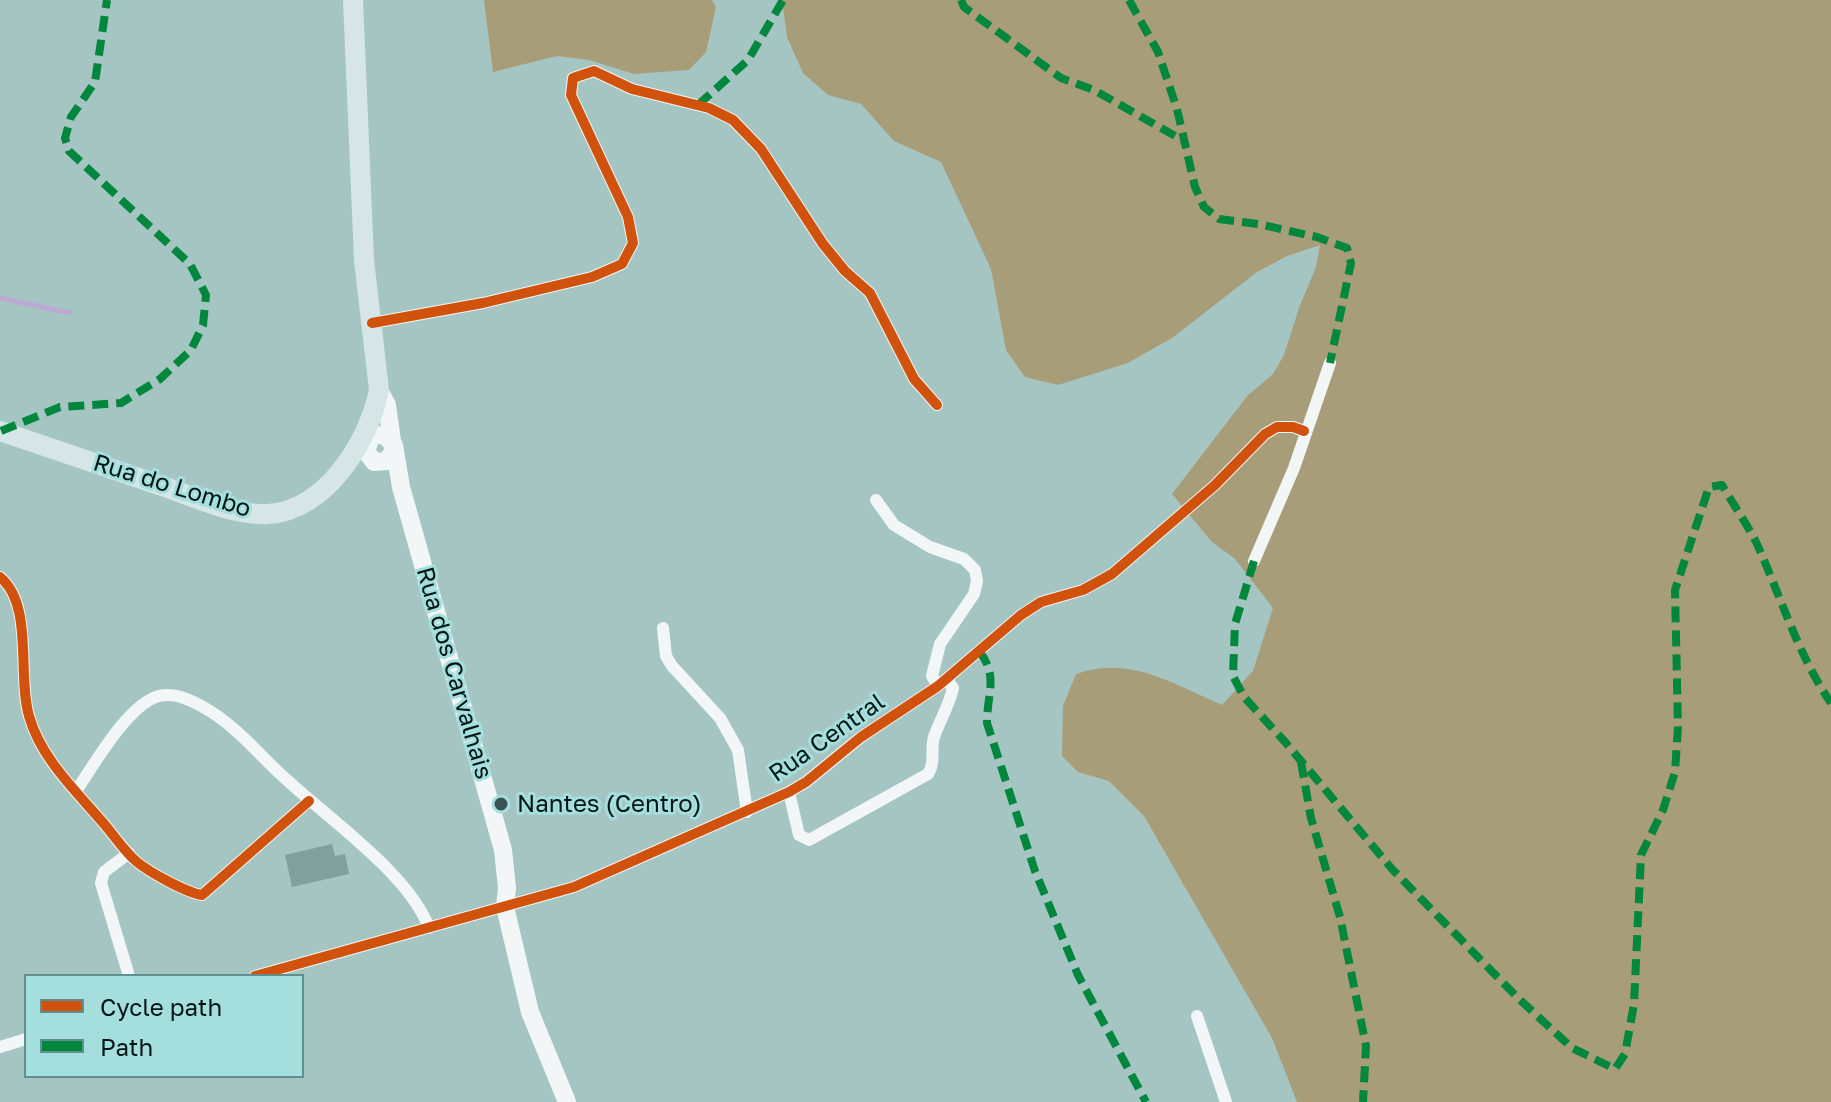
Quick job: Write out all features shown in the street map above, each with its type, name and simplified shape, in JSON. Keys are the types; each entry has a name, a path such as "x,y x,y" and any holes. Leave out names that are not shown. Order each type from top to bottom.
{"main road":[{"path":"353,0 363,245 379,390 373,449"},
{"name":"Rua do Lombo","path":"0,431 215,505 267,514 289,510 310,499 373,449"},
{"name":"Rua dos Carvalhais","path":"373,449 401,487 503,850 507,888 505,907 530,1012 567,1102"}],"street":[{"path":"372,323 483,303 592,277 622,264 633,243 628,217 571,95 573,78 594,71 632,89 709,108 733,120 761,149 830,253 870,293 914,379 937,405"},
{"path":"1254,561 1294,468 1304,431 1317,404 1330,363"},
{"name":"Rua Central","path":"262,974 574,887 789,792 861,737 942,682 1031,608 1083,590 1112,574 1215,485 1265,434 1277,427 1304,431"},
{"path":"789,792 799,835 809,840 928,774 933,766 934,737 950,704 953,688 932,676 940,644 974,594 977,581 975,570 964,559 930,547 894,525 876,500"},
{"path":"0,577 14,593 19,606 29,716 54,766 138,863 196,895 202,895 309,801"},
{"path":"663,628 666,656 672,666 720,718 738,750 747,812"},
{"path":"76,791 127,720 144,702 161,696 188,699 246,738 272,767 390,872 422,908 429,928"},
{"path":"128,974 101,883 104,872 129,853"},
{"path":"1197,1016 1226,1102"},
{"path":"0,1047 24,1040"}],"shaded area":[{"path":"484,0 712,0 716,7 706,52 689,70 634,74 589,60 557,56 493,72"},
{"path":"782,0 1831,0 1831,1102 1297,1102 1272,1038 1144,816 1109,781 1078,772 1062,756 1063,706 1076,674 1095,669 1114,668 1150,674 1222,705 1253,671 1273,608 1235,559 1212,542 1172,494 1248,395 1273,374 1284,355 1316,267 1320,245 1287,256 1257,272 1172,338 1128,363 1058,385 1025,377 1006,350 991,269 941,162 894,141 861,104 828,95 803,73 787,37"}],"building":[{"path":"332,844 335,856 345,854 349,874 292,887 285,855"}],"waterway":[{"path":"0,298 70,313"}],"marked path":[{"path":"1,431 60,407 121,403 160,379 191,350 203,325 206,295 190,264 69,151 65,138 71,117 95,82 107,0"},
{"path":"698,105 748,60 783,0"},
{"path":"961,0 964,7 1061,78 1094,90 1184,141"},
{"path":"1129,0 1158,52 1177,109 1195,187 1204,207 1219,219 1317,237 1347,248 1351,263 1330,363"},
{"path":"1254,561 1235,624 1233,676 1244,697 1392,869 1517,997 1572,1048 1615,1069 1625,1054 1634,1004 1641,855 1663,810 1675,772 1678,727 1675,590 1709,487 1722,485 1749,529 1799,646 1831,703"},
{"path":"979,651 990,677 987,723 1035,871 1078,975 1146,1102"},
{"path":"1301,762 1311,818 1340,917 1366,1046 1363,1102"}],"cycle path":[{"path":"372,323 483,303 592,277 622,264 633,243 628,217 571,95 573,78 594,71 632,89 709,108 733,120 761,149 823,244 845,271 870,293 914,379 937,405"},
{"path":"262,974 574,887 789,792 861,737 938,686 1021,615 1041,602 1083,590 1112,574 1215,485 1265,434 1277,427 1304,431"},
{"path":"0,577 11,589 17,605 23,642 26,699 29,716 42,747 124,849 143,866 178,886 202,895 309,801"}],"place":[{"name":"Nantes (Centro)","path":"501,804"}]}
